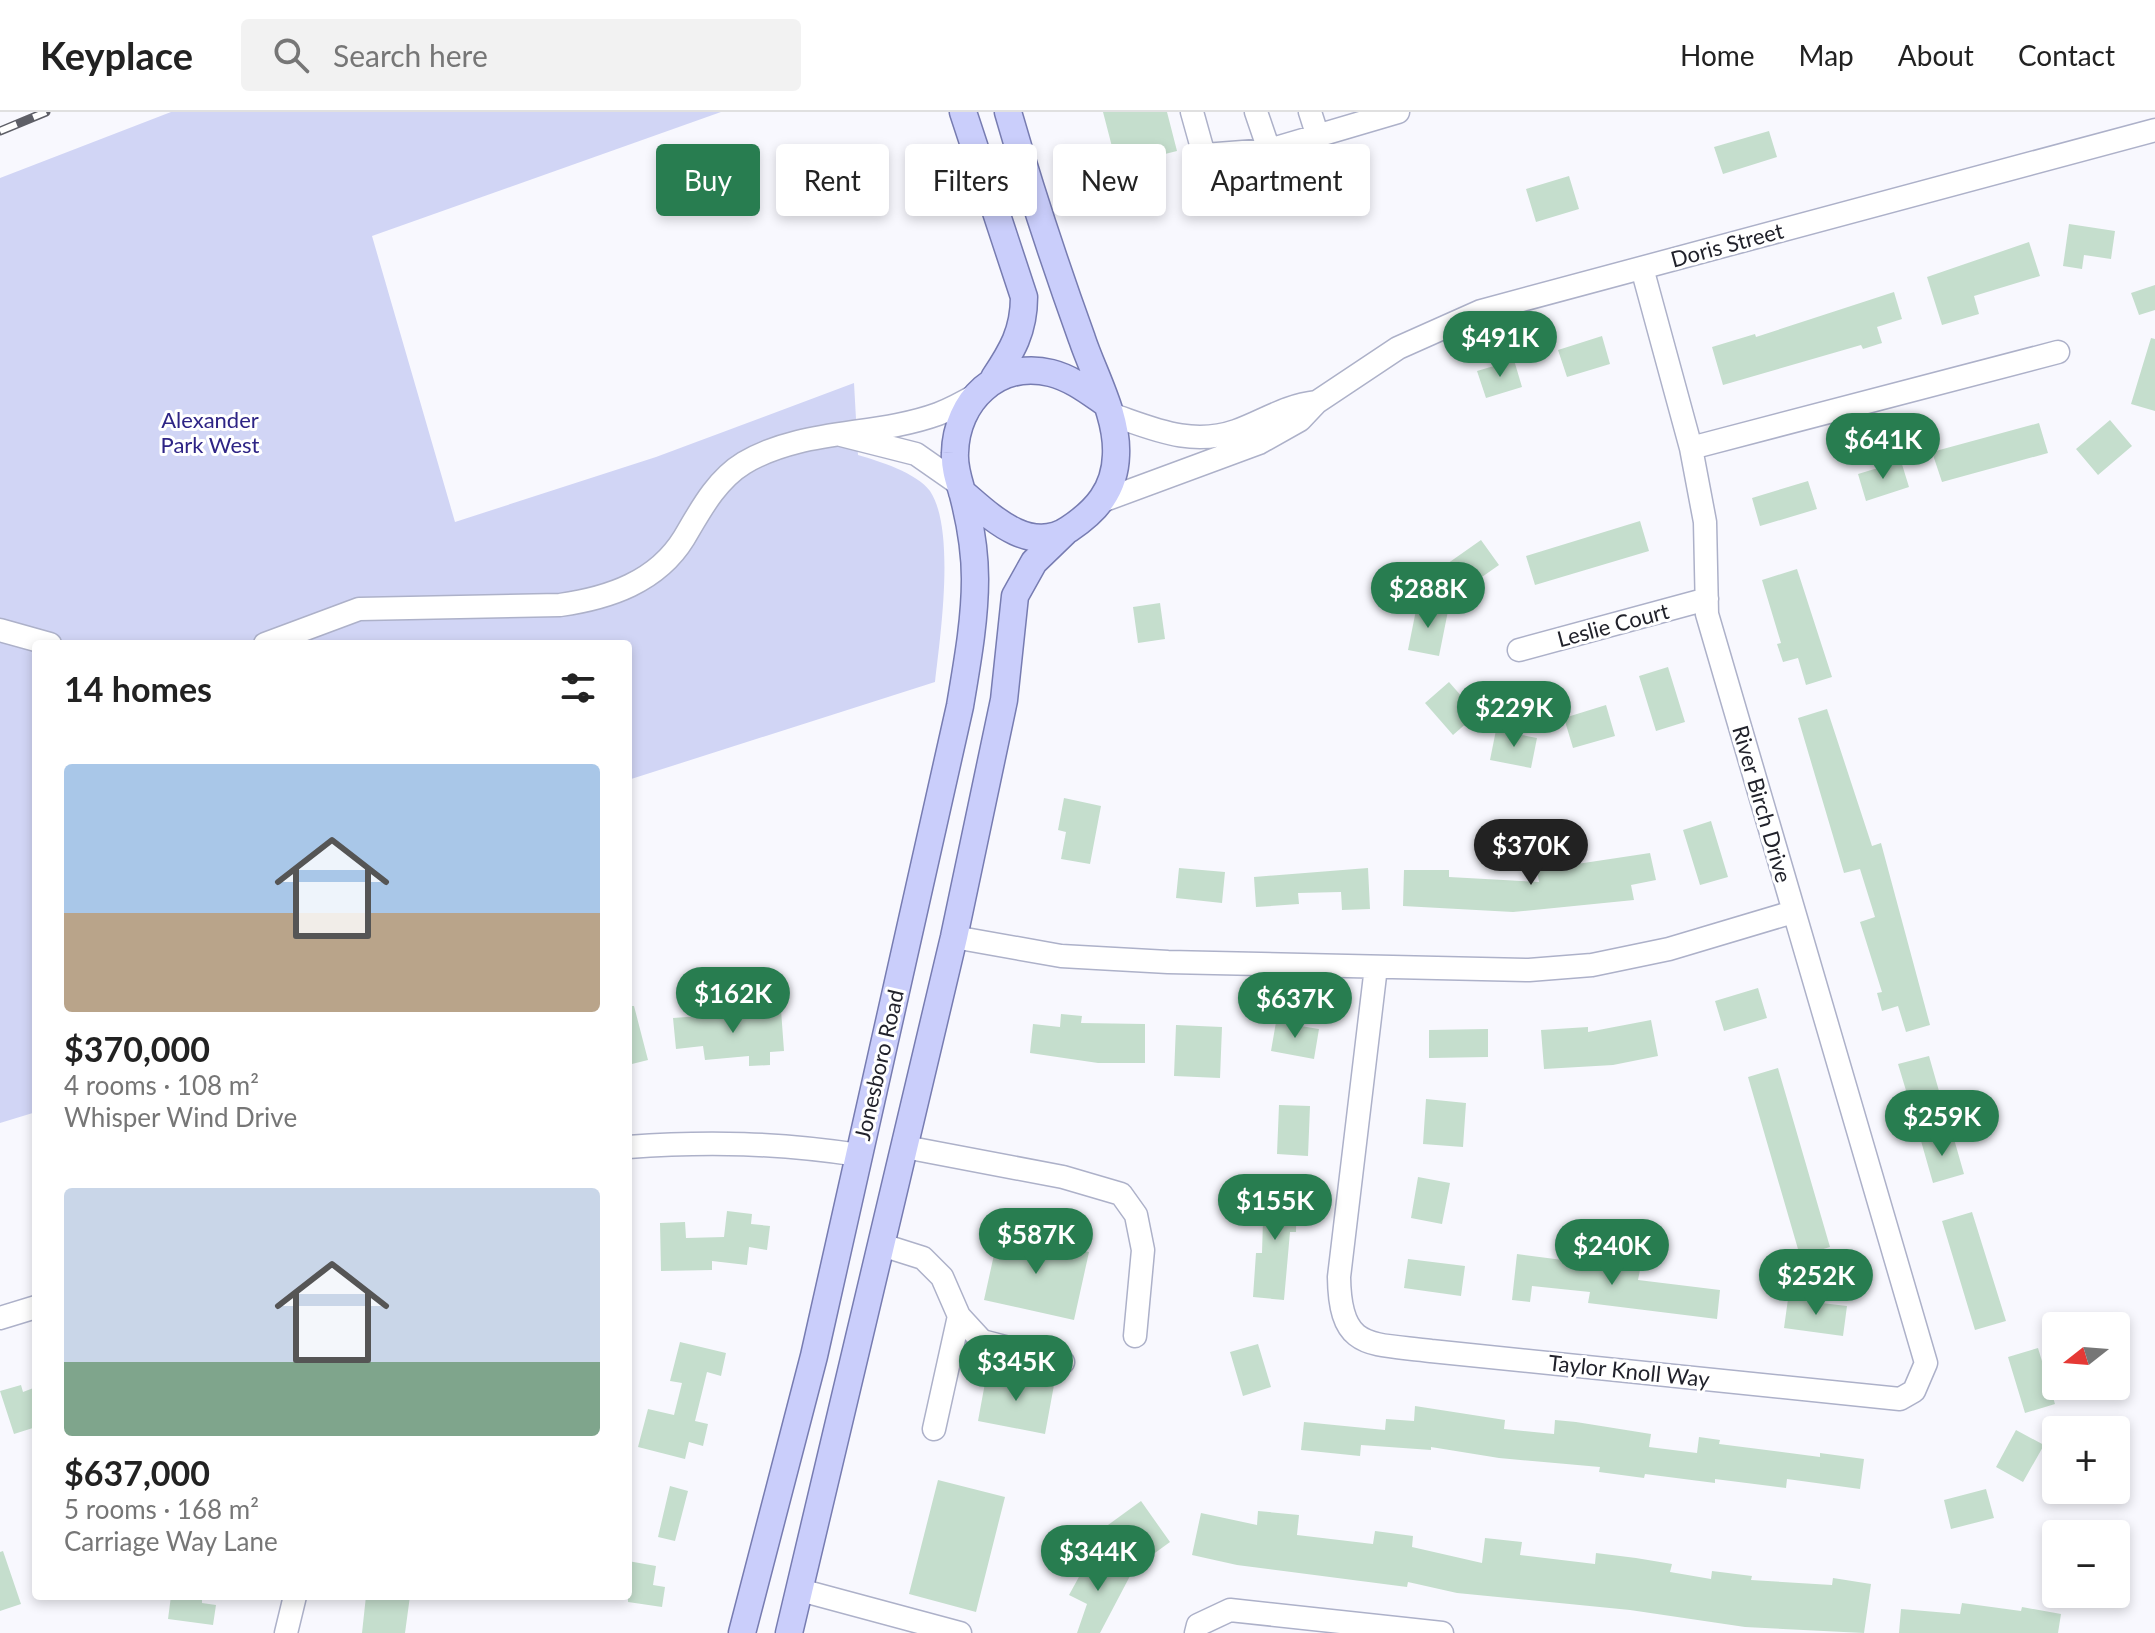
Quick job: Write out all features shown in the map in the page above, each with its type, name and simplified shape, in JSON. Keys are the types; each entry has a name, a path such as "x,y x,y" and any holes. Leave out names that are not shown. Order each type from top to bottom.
{"main road":[{"path":"963,112 1024,297 1024,318 1017,343 962,418 957,434 955,465 961,488 1008,529 1031,536 1065,532 1102,501 1116,457 1107,408 1046,240 1008,112"},
{"path":"985,387 1020,371 1050,373 1066,378 1107,408"},
{"name":"Jonesboro Road","path":"742,1633 814,1356 970,647 975,577 961,488"},
{"name":"Jonesboro Road","path":"789,1633 954,937 1004,700 1015,596 1034,562 1065,532"}],"street":[{"path":"1192,112 1201,144"},
{"path":"1256,112 1267,144"},
{"path":"1310,112 1318,137"},
{"path":"1292,144 1398,112"},
{"name":"Doris Street","path":"1102,501 1259,443 1300,420 1317,402 1398,348 1450,322 1517,300 2155,130"},
{"name":"River Birch Drive","path":"1642,268 1691,448 1705,522 1707,614 1917,1332"},
{"path":"1691,448 2058,352"},
{"path":"276,640 359,609 560,605 592,601 646,577 668,559 714,490 741,464 797,440 840,435 939,414 985,387"},
{"name":"Doris Street","path":"1107,408 1163,433 1205,437 1233,432 1288,406 1317,402"},
{"path":"840,435 916,454 961,488"},
{"name":"Leslie Court","path":"1519,650 1707,599"},
{"path":"0,630 36,640"},
{"path":"954,937 1061,956 1529,970 1592,965 1669,949 1793,912"},
{"name":"Taylor Knoll Way","path":"1376,967 1340,1268 1340,1308 1354,1336 1369,1343 1431,1351 1900,1399 1914,1391 1926,1363 1917,1332"},
{"path":"632,1147 698,1142 782,1144 859,1155"},
{"path":"905,1147 1063,1177 1121,1194 1136,1215 1143,1250 1135,1336"},
{"path":"882,1245 923,1258 942,1277 959,1316 982,1341 1063,1362"},
{"path":"0,1318 32,1308"},
{"path":"934,1429 959,1316"},
{"path":"800,1590 960,1633"},
{"path":"286,1633 294,1600"},
{"path":"1196,1633 1198,1625 1230,1610 1442,1633"}],"green space":[{"name":"Alexander Park West","path":"171,112 721,112 372,236 455,522 656,457 854,383 858,455 897,468 916,479 930,491 938,509 944,584 935,682 632,779 632,640 32,640 32,1113 0,1123 0,178"}],"building":[{"path":"1103,112 1167,112 1177,151 1166,154 1166,144 1111,144"},
{"path":"1769,131 1777,157 1723,174 1714,147"},
{"path":"1569,176 1579,209 1536,222 1526,189"},
{"path":"2069,224 2115,231 2111,259 2084,255 2082,269 2063,266"},
{"path":"2029,242 2040,276 1974,296 1979,314 1942,325 1927,277"},
{"path":"2155,285 2155,310 2139,315 2131,293"},
{"path":"1894,292 1902,319 1877,327 1882,343 1863,349 1861,345 1723,385 1712,347 1755,334 1756,337"},
{"path":"1602,336 1610,364 1567,377 1558,350"},
{"path":"2151,338 2155,339 2155,411 2131,404"},
{"path":"1514,360 1522,387 1486,398 1477,371"},
{"path":"2110,420 2132,446 2098,475 2076,449"},
{"path":"2039,423 2048,453 1942,482 1932,452"},
{"path":"1901,461 1909,487 1866,501 1858,474"},
{"path":"1808,481 1817,509 1760,526 1752,498"},
{"path":"1640,521 1649,551 1535,585 1526,556"},
{"path":"1481,540 1499,565 1462,591 1444,566"},
{"path":"1797,569 1832,677 1806,685 1798,658 1783,662 1777,644 1781,643 1762,580"},
{"path":"1160,603 1165,639 1138,643 1133,607"},
{"path":"1417,605 1448,611 1439,656 1408,650"},
{"path":"1668,667 1685,722 1656,731 1639,676"},
{"path":"1449,682 1477,714 1453,735 1425,703"},
{"path":"1606,705 1615,736 1573,748 1564,718"},
{"path":"1827,709 1872,846 1881,843 1930,1025 1906,1032 1898,1006 1882,1011 1877,993 1882,992 1860,922 1875,917 1860,869 1844,873 1798,718"},
{"path":"1496,730 1537,738 1531,768 1490,760"},
{"path":"1064,798 1101,806 1090,864 1061,859 1066,832 1058,830"},
{"path":"1711,821 1728,877 1700,885 1683,830"},
{"path":"1650,853 1656,880 1631,885 1634,900 1513,912 1403,906 1404,870 1449,870 1449,877 1539,882 1537,870"},
{"path":"1179,868 1225,872 1222,903 1176,898"},
{"path":"1368,868 1370,909 1342,910 1341,892 1298,893 1299,904 1256,907 1254,877"},
{"path":"1758,988 1767,1018 1724,1031 1715,1001"},
{"path":"632,1006 634,1006 648,1060 632,1064"},
{"path":"781,1010 784,1051 770,1052 770,1065 749,1066 749,1056 705,1060 703,1046 676,1049 673,1018"},
{"path":"1061,1014 1082,1016 1081,1023 1145,1024 1145,1063 1098,1063 1030,1053 1033,1024 1060,1027"},
{"path":"1651,1020 1658,1056 1613,1065 1544,1069 1541,1030 1588,1027 1588,1032"},
{"path":"1276,1022 1319,1029 1314,1059 1271,1051"},
{"path":"1176,1025 1222,1027 1220,1078 1174,1076"},
{"path":"1488,1029 1488,1057 1429,1058 1429,1030"},
{"path":"1929,1056 1941,1098 1911,1107 1898,1064"},
{"path":"1778,1068 1830,1247 1800,1256 1748,1077"},
{"path":"1426,1099 1466,1103 1463,1147 1423,1144"},
{"path":"1279,1105 1310,1106 1308,1156 1277,1154"},
{"path":"1952,1132 1964,1174 1933,1183 1921,1141"},
{"path":"1418,1177 1450,1183 1442,1224 1411,1218"},
{"path":"1264,1187 1297,1188 1296,1232 1290,1232 1284,1300 1253,1297 1256,1253 1262,1253"},
{"path":"727,1211 752,1214 751,1224 770,1226 767,1250 749,1247 747,1265 712,1261 712,1270 661,1271 660,1223 685,1222 686,1238 724,1237"},
{"path":"1972,1212 2006,1321 1975,1330 1942,1221"},
{"path":"999,1232 1089,1252 1074,1320 984,1300"},
{"path":"1517,1254 1640,1270 1638,1280 1720,1290 1717,1319 1588,1303 1590,1292 1532,1286 1530,1302 1512,1300"},
{"path":"1408,1259 1465,1266 1461,1296 1404,1288"},
{"path":"1788,1299 1847,1306 1843,1336 1784,1328"},
{"path":"680,1342 726,1353 721,1376 707,1372 695,1421 708,1424 703,1446 689,1442 685,1459 638,1447 648,1409 674,1415 682,1383 670,1381"},
{"path":"1258,1344 1271,1387 1243,1396 1230,1352"},
{"path":"2038,1348 2042,1361 2042,1400 2054,1400 2055,1404 2025,1413 2008,1357"},
{"path":"987,1372 1054,1385 1045,1434 978,1421"},
{"path":"21,1385 23,1392 32,1389 32,1428 14,1434 0,1391"},
{"path":"1415,1406 1505,1420 1504,1429 1554,1434 1555,1420 1651,1434 1649,1447 1697,1453 1699,1437 1720,1440 1719,1444 1820,1457 1820,1453 1864,1459 1860,1489 1787,1479 1786,1488 1645,1474 1644,1478 1599,1472 1600,1467 1499,1458 1431,1447 1431,1450 1361,1445 1360,1456 1301,1450 1304,1422 1385,1430 1386,1419 1414,1421"},
{"path":"2016,1430 2042,1444 2023,1482 1996,1467"},
{"path":"938,1480 1005,1497 976,1612 909,1594"},
{"path":"670,1486 688,1491 675,1541 658,1537"},
{"path":"1986,1489 1994,1518 1951,1529 1944,1500"},
{"path":"1141,1501 1170,1542 1137,1566 1108,1525"},
{"path":"1258,1511 1299,1515 1297,1535 1373,1544 1375,1531 1413,1536 1412,1547 1482,1563 1485,1538 1522,1542 1520,1555 1595,1564 1596,1553 1636,1558 1672,1564 1670,1572 1711,1579 1712,1571 1752,1576 1751,1580 1832,1585 1833,1578 1871,1584 1864,1633 1745,1627 1630,1610 1457,1593 1408,1582 1407,1587 1237,1565 1192,1555 1201,1513 1257,1525"},
{"path":"3,1551 21,1604 0,1611 0,1552"},
{"path":"1091,1555 1130,1576 1100,1633 1077,1633 1087,1604 1069,1595"},
{"path":"632,1562 656,1566 653,1585 665,1587 662,1607 628,1602 632,1600"},
{"path":"170,1600 202,1600 202,1603 216,1605 213,1625 168,1619"},
{"path":"366,1600 409,1600 405,1633 362,1633"},
{"path":"1962,1603 2021,1611 2022,1607 2061,1614 2058,1633 1899,1633 1901,1609 1960,1614"}],"railway":[{"path":"0,131 46,112"}]}
